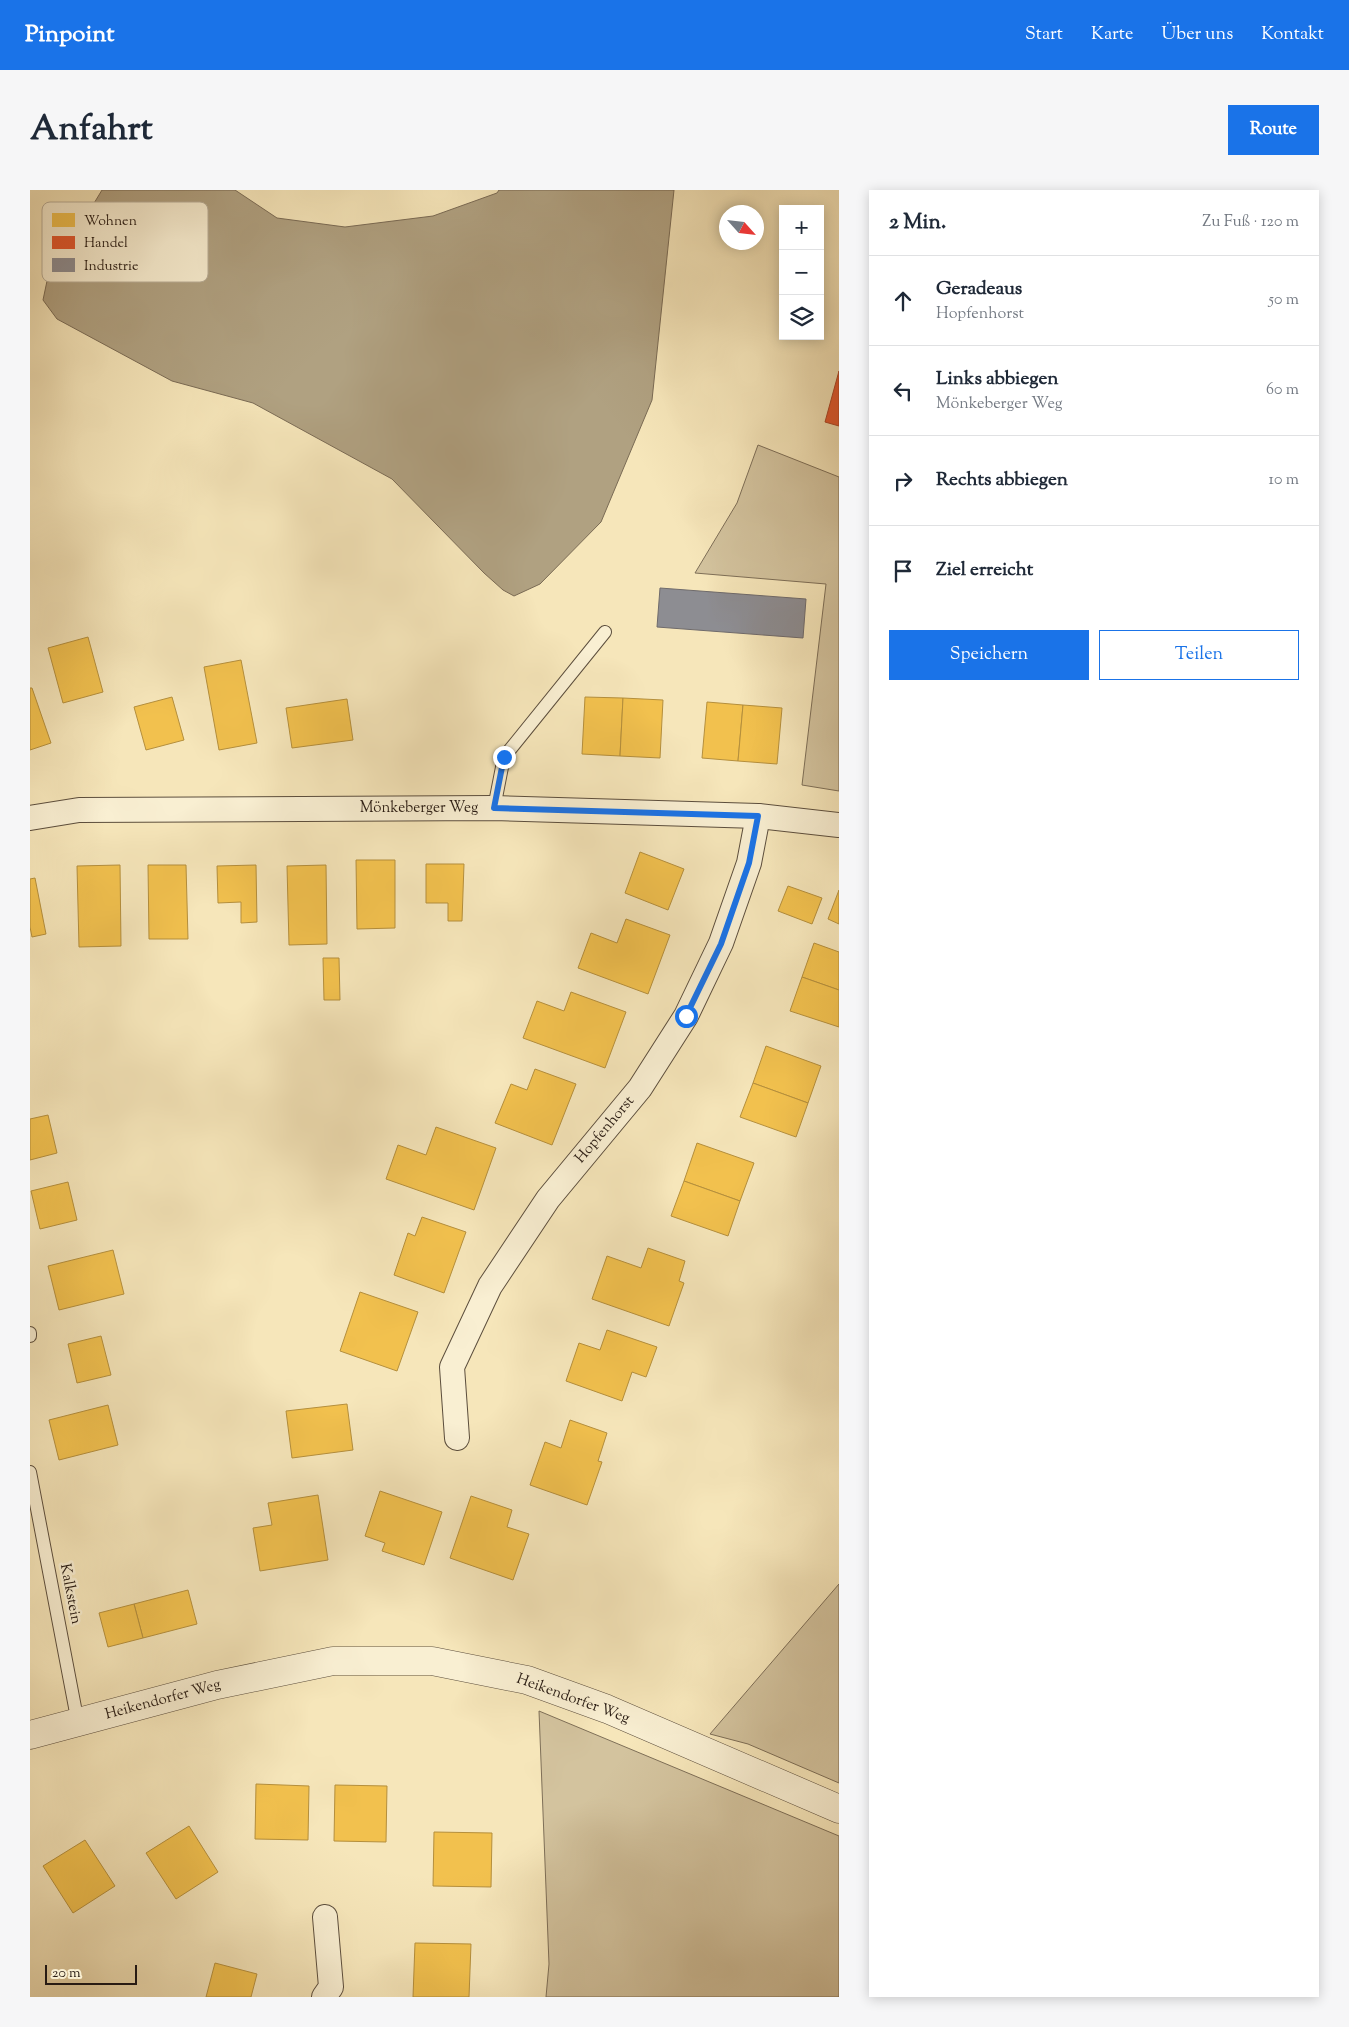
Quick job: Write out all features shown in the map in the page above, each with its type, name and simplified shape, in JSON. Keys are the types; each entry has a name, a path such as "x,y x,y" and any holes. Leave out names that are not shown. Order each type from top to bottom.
{"street":[{"name":"Mönkeberger Weg","path":"30,818 79,810 494,808 758,816 839,824"},
{"name":"Hopfenhorst","path":"457,1438 452,1367 490,1286 548,1199 640,1088 686,1016 721,944 749,863 758,816"},
{"name":"Heikendorfer Weg","path":"30,1736 217,1685 333,1661 432,1662 527,1680 589,1703 839,1809"},
{"path":"324,1997 331,1987 326,1917"}],"lane":[{"path":"494,808 504,757 605,632"},
{"name":"Kalkstein","path":"30,1472 78,1723"}],"shaded area":[{"path":"102,190 235,190 277,218 345,227 433,216 497,193 499,190 674,190 652,400 601,522 540,584 514,596 503,590 484,573 392,479 253,403 172,381 57,319 43,300 47,282 208,282 208,202 95,202"},
{"path":"758,445 839,477 839,791 802,785 826,584 695,573 737,503"},
{"path":"839,1584 839,1783 748,1744 710,1734"},
{"path":"539,1711 839,1836 839,1997 546,1997 549,1964"}],"building: Wohnen":[{"path":"88,637 103,692 63,703 48,648"},
{"path":"241,660 257,743 219,750 204,667"},
{"path":"30,688 32,688 51,743 30,750"},
{"path":"172,697 184,740 146,750 134,707"},
{"path":"585,697 623,698 620,756 582,754"},
{"path":"623,698 663,700 660,758 620,756"},
{"path":"347,699 353,740 292,748 286,708"},
{"path":"707,702 743,705 738,761 702,758"},
{"path":"743,705 782,708 777,764 738,761"},
{"path":"640,852 684,869 668,910 625,893"},
{"path":"356,860 395,860 395,928 357,929"},
{"path":"426,864 464,864 462,921 448,921 448,903 426,903"},
{"path":"120,865 121,946 79,947 77,866"},
{"path":"148,865 186,865 188,939 149,939"},
{"path":"256,865 257,922 241,923 241,902 218,903 217,866"},
{"path":"326,865 327,944 289,945 287,866"},
{"path":"35,878 46,934 32,937 30,927 30,879"},
{"path":"788,886 822,898 812,924 778,911"},
{"path":"839,890 839,924 828,919"},
{"path":"626,919 670,935 648,994 578,968 591,933 617,943"},
{"path":"814,943 839,952 839,990 802,977"},
{"path":"323,958 339,958 340,1000 324,1000"},
{"path":"802,977 839,990 839,1027 790,1011"},
{"path":"571,992 626,1012 605,1068 523,1038 537,1001 564,1011"},
{"path":"766,1046 821,1066 808,1103 753,1083"},
{"path":"535,1069 576,1084 552,1145 495,1123 511,1084 527,1090"},
{"path":"753,1083 808,1103 796,1137 740,1117"},
{"path":"48,1115 57,1153 30,1160 30,1119"},
{"path":"436,1127 496,1148 474,1210 386,1179 398,1145 426,1155"},
{"path":"697,1143 754,1163 740,1201 684,1181"},
{"path":"684,1181 740,1201 728,1236 671,1216"},
{"path":"68,1182 77,1220 40,1229 31,1191"},
{"path":"422,1217 466,1232 444,1293 394,1275 408,1233 415,1236"},
{"path":"648,1248 685,1261 679,1281 684,1283 669,1326 592,1299 607,1256 641,1268"},
{"path":"113,1250 124,1294 59,1310 48,1266"},
{"path":"360,1292 418,1312 397,1371 340,1351"},
{"path":"607,1330 657,1347 646,1377 632,1372 622,1401 566,1381 579,1343 600,1350"},
{"path":"101,1336 111,1375 77,1383 68,1344"},
{"path":"347,1404 353,1450 292,1458 286,1411"},
{"path":"108,1405 118,1445 59,1460 49,1420"},
{"path":"570,1420 607,1433 598,1461 602,1462 587,1505 530,1485 545,1442 561,1448"},
{"path":"380,1491 442,1512 424,1565 382,1551 385,1543 365,1536"},
{"path":"318,1495 328,1560 260,1571 253,1528 272,1525 268,1503"},
{"path":"471,1496 512,1510 507,1527 529,1534 513,1580 450,1558"},
{"path":"188,1590 197,1624 143,1638 134,1604"},
{"path":"134,1604 143,1638 108,1647 99,1613"},
{"path":"256,1784 309,1786 308,1840 255,1839"},
{"path":"335,1785 387,1786 386,1842 334,1841"},
{"path":"189,1826 218,1872 176,1899 146,1853"},
{"path":"434,1832 492,1833 491,1887 433,1886"},
{"path":"85,1840 115,1886 73,1913 43,1866"},
{"path":"415,1943 471,1944 469,1997 413,1997"},
{"path":"215,1963 257,1974 251,1997 206,1997"}],"building: Handel":[{"path":"839,371 839,426 825,422"}],"building: Industrie":[{"path":"660,588 806,599 803,638 657,627"}],"route":[{"path":"504,757 494,808 758,816 749,863 721,944 686,1016"}]}
